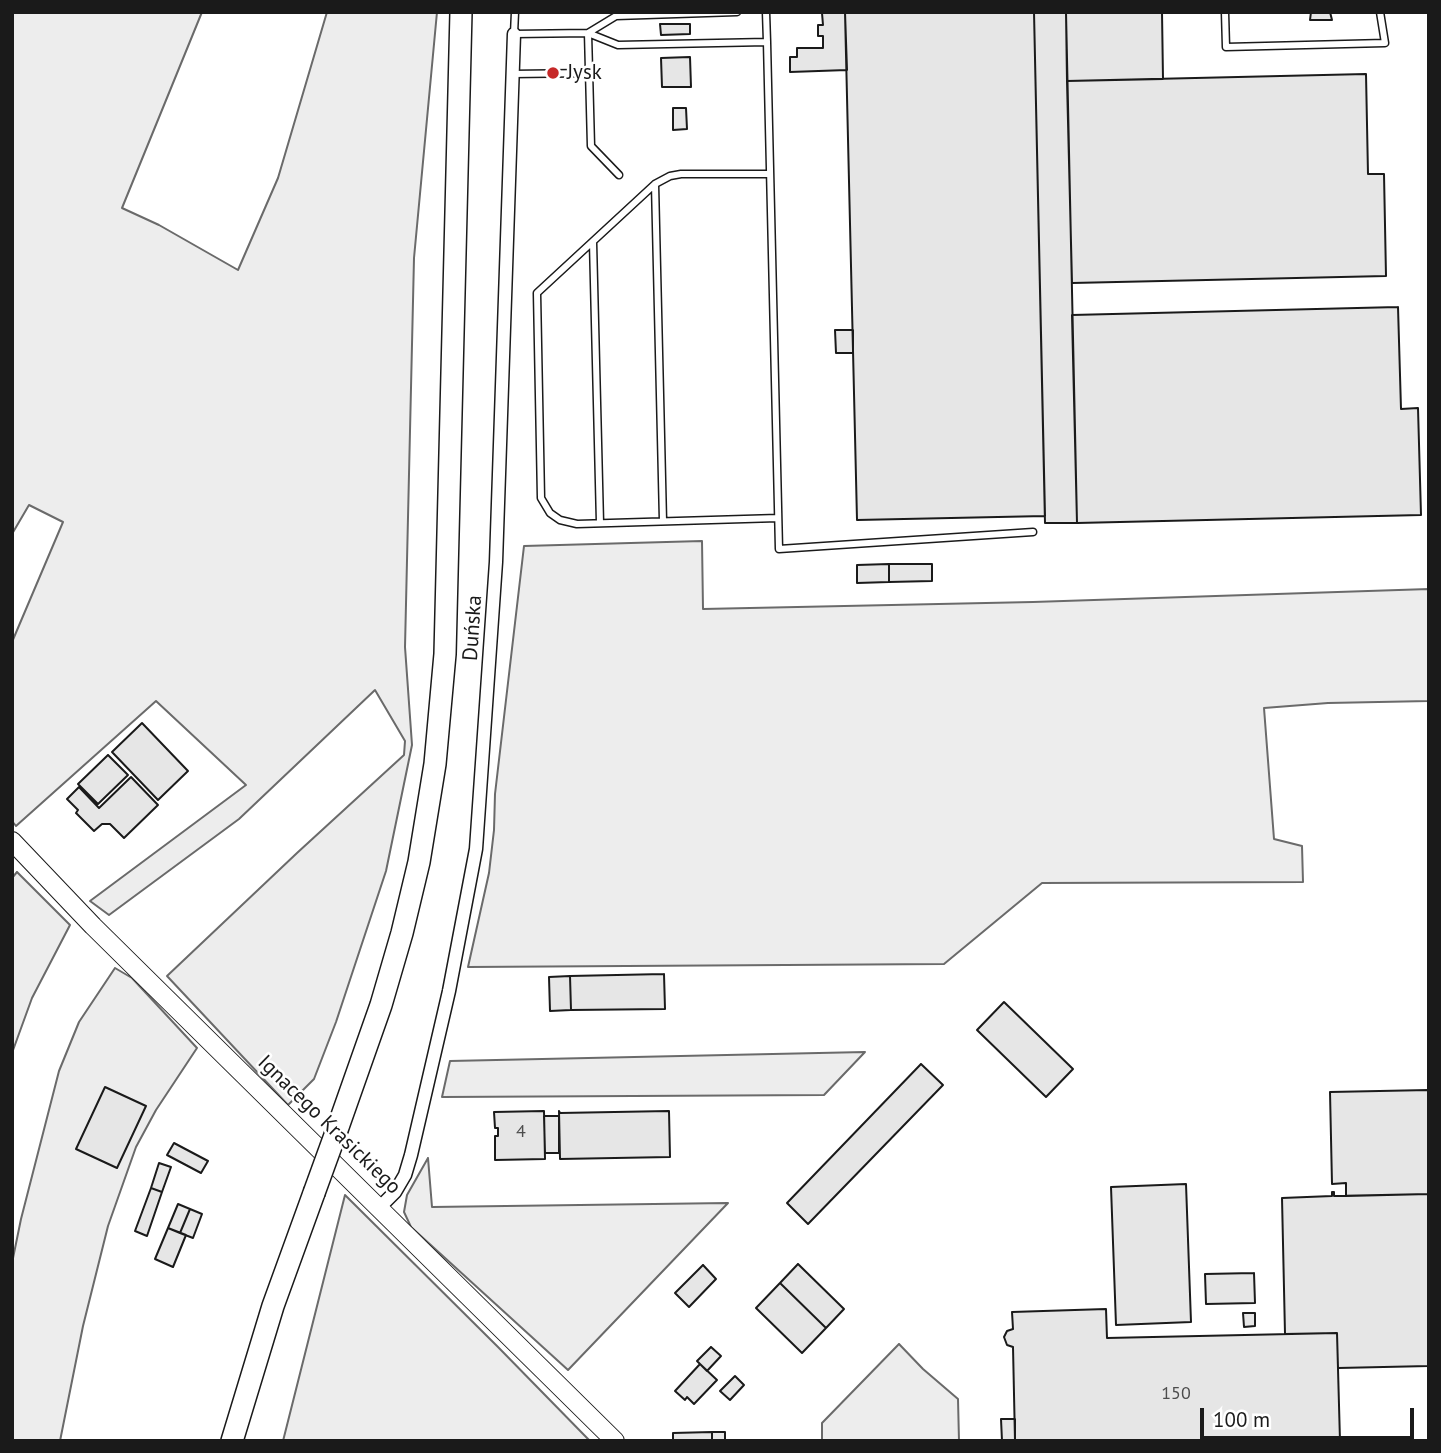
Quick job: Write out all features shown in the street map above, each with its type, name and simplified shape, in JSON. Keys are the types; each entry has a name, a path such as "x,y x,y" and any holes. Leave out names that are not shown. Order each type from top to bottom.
{"main road":[{"path":"232,1441 273,1306 381,1005 419,862 435,764 445,654 461,12"}],"street":[{"name":"Duńska","path":"380,1208 405,1175 411,1155 449,991 476,849 496,562 514,34"},
{"name":"Ignacego Krasickiego","path":"12,841 103,935 615,1441"}],"lane":[{"path":"515,12 514,34 588,33 618,45 767,42"},
{"path":"588,33 616,16 737,12"},
{"path":"766,12 779,549 1033,532"},
{"path":"1225,12 1226,47 1385,43 1380,12"},
{"path":"588,33 591,146 619,175"},
{"path":"512,74 589,72"},
{"path":"770,174 670,176 655,184 537,293 541,498 550,513 569,523 778,517"},
{"path":"655,184 663,521"},
{"path":"593,242 600,523"}],"shaded area":[{"path":"12,12 202,12 122,208 159,225 238,270 278,178 327,12 437,12 414,258 405,647 412,745 386,871 336,1022 314,1079 288,1105 167,976 404,755 405,741 375,690 239,819 109,915 90,901 246,785 156,701 16,826 12,821 12,642 63,522 29,505 12,534"},
{"path":"702,541 703,609 1429,589 1429,701 1328,703 1264,708 1274,839 1302,846 1303,882 1042,883 944,964 468,967 489,873 495,794 524,546"},
{"path":"17,872 70,925 32,998 12,1053 12,878"},
{"path":"115,968 132,978 197,1048 156,1110 136,1147 108,1226 83,1326 60,1441 12,1441 12,1263 21,1219 59,1071 79,1022"},
{"path":"865,1052 824,1095 442,1097 450,1061"},
{"path":"428,1158 432,1207 728,1203 568,1370 411,1227 404,1212 407,1195"},
{"path":"345,1195 498,1347 590,1441 283,1441"},
{"path":"899,1344 958,1399 959,1441 822,1441 822,1423"}],"building":[{"path":"796,12 845,12 847,70 790,72 790,57 797,57 797,48 823,48 823,36 818,36 818,25 823,25 822,13"},
{"path":"845,12 1034,12 1045,516 857,520"},
{"path":"1034,12 1066,12 1077,523 1045,523"},
{"path":"1066,12 1162,12 1163,79 1067,81"},
{"path":"1311,12 1330,12 1332,20 1310,20"},
{"path":"660,24 690,24 690,34 661,35"},
{"path":"690,57 691,87 662,87 661,58"},
{"path":"1366,74 1368,174 1384,174 1386,276 1072,283 1067,81"},
{"path":"673,108 686,108 687,129 673,130"},
{"path":"1398,307 1401,409 1418,408 1421,515 1077,523 1072,315"},
{"path":"835,330 853,330 853,353 836,353"},
{"path":"889,564 932,564 932,581 889,582"},
{"path":"889,564 889,582 857,583 857,565"},
{"path":"142,723 188,771 158,800 112,752"},
{"path":"108,755 128,775 98,804 78,784"},
{"path":"131,777 158,805 124,838 110,824 102,824 94,831 76,813 78,810 67,799 79,787 99,808"},
{"path":"664,974 665,1009 571,1010 570,976"},
{"path":"570,976 571,1010 550,1011 549,977"},
{"path":"1004,1002 1073,1069 1046,1097 977,1030"},
{"path":"921,1064 943,1085 808,1224 787,1203"},
{"path":"105,1087 146,1106 117,1168 76,1149"},
{"path":"1429,1090 1429,1194 1346,1196 1346,1183 1332,1184 1330,1092"},
{"path":"544,1111 545,1159 495,1160 495,1136 498,1136 498,1128 495,1128 494,1112"},
{"path":"559,1111 669,1111 670,1157 560,1159"},
{"path":"544,1116 559,1116 559,1153 545,1153"},
{"path":"174,1143 208,1161 201,1173 167,1155"},
{"path":"159,1163 171,1167 162,1192 151,1188"},
{"path":"1186,1184 1191,1322 1116,1325 1111,1187"},
{"path":"151,1188 162,1192 147,1236 135,1231"},
{"path":"1332,1192 1334,1196 1429,1194 1429,1366 1338,1368 1337,1333 1285,1334 1282,1198 1332,1196"},
{"path":"178,1204 190,1209 180,1233 168,1228"},
{"path":"190,1209 202,1214 193,1238 180,1233"},
{"path":"168,1228 186,1235 173,1267 155,1259"},
{"path":"798,1264 844,1309 826,1328 780,1283"},
{"path":"703,1265 716,1279 689,1307 675,1293"},
{"path":"1254,1273 1255,1303 1206,1304 1205,1274"},
{"path":"780,1283 826,1328 802,1353 756,1308"},
{"path":"1106,1309 1107,1338 1337,1333 1340,1441 1015,1441 1013,1347 1007,1345 1004,1337 1007,1331 1013,1329 1012,1312"},
{"path":"1243,1313 1255,1313 1255,1326 1244,1327"},
{"path":"711,1347 721,1356 707,1371 697,1361"},
{"path":"700,1364 717,1380 694,1404 675,1391"},
{"path":"735,1376 744,1385 730,1400 720,1391"},
{"path":"1001,1419 1015,1419 1015,1441 1002,1441"},
{"path":"712,1432 712,1441 673,1441 673,1433"},
{"path":"712,1432 725,1432 725,1441 712,1441"}],"place":[{"name":"Jysk","path":"553,73"}]}
